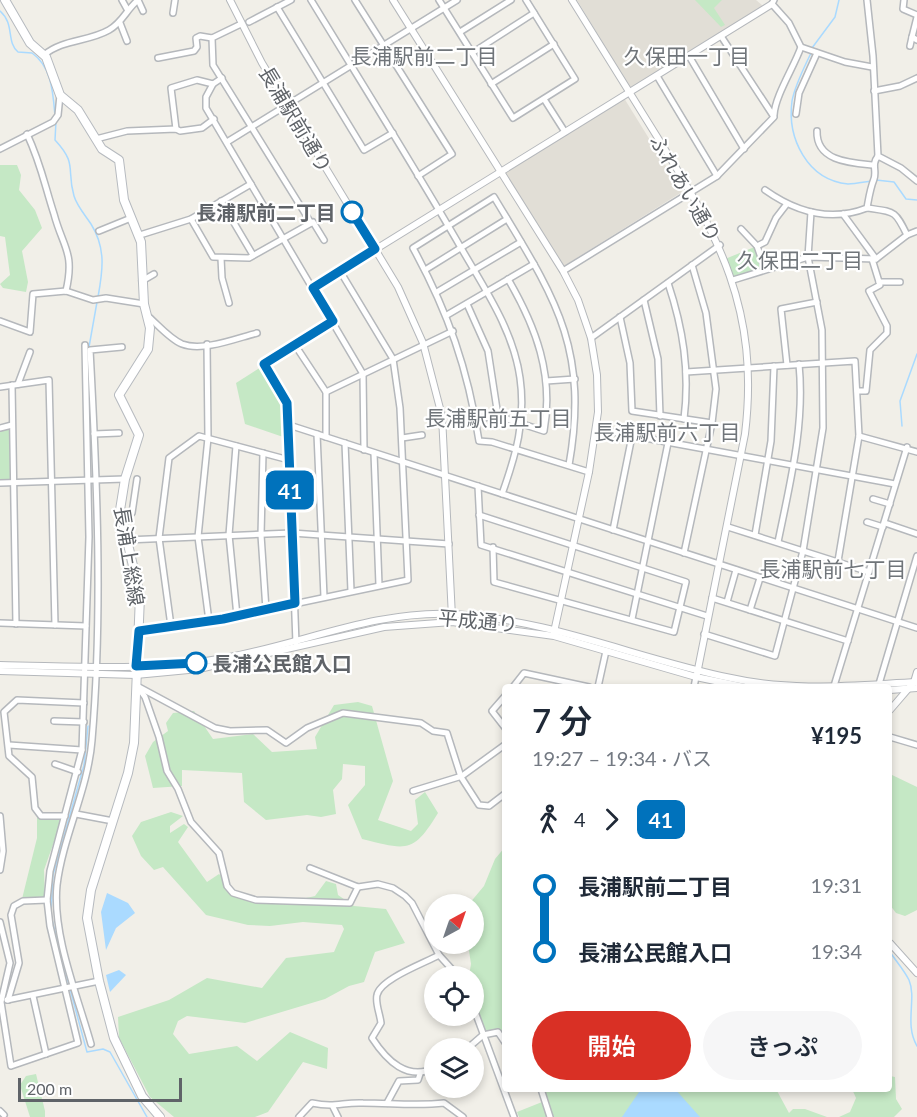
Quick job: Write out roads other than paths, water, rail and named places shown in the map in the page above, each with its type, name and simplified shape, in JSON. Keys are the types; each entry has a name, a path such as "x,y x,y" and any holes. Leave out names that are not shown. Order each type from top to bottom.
{"main road":[{"name":"長浦上総線","path":"5,0 30,42 44,55 60,95 78,110 102,149 119,160 123,195 140,235 144,304 150,328 148,349 119,395 140,435 124,483 121,517 140,596 132,760 89,899 87,918 110,1027 122,1057 149,1105 160,1117"}],"street":[{"path":"122,0 127,9"},
{"path":"44,55 53,47 107,32 120,23 127,9 138,0 143,11"},
{"path":"173,13 175,0"},
{"name":"長浦駅前通り","path":"230,0 287,105 405,300 423,343 442,416 447,476 452,622"},
{"path":"249,22 291,0"},
{"path":"311,0 440,211 508,334 515,355 522,396 522,424 518,450 502,494"},
{"path":"355,0 452,154 418,176"},
{"path":"393,0 563,271 578,300 591,338 598,391 596,429 589,472 554,633"},
{"path":"439,0 513,118 575,79 526,0"},
{"path":"227,142 458,0"},
{"path":"460,32 511,0"},
{"name":"ふれあい通り","path":"572,0 691,191 720,245 733,280 744,332 747,414 742,456 707,616 697,674"},
{"path":"867,0 878,156 872,165 874,177 868,192 867,208"},
{"path":"904,0 903,9 917,16 915,38 910,46"},
{"path":"313,288 773,2 789,22 801,47 872,67"},
{"path":"277,7 364,150 393,133"},
{"path":"472,52 534,13"},
{"path":"120,23 127,41"},
{"path":"158,58 194,51 198,37 212,38 241,24"},
{"path":"721,36 774,117"},
{"path":"212,38 213,65 311,223 313,222 324,240"},
{"path":"491,84 554,44"},
{"path":"563,271 717,176 774,117 775,105 801,47"},
{"path":"796,114 799,93 818,53"},
{"path":"689,56 744,149"},
{"path":"657,76 717,176"},
{"path":"222,78 213,84 206,97 206,108 363,374 364,450"},
{"path":"874,91 900,86 917,78"},
{"path":"176,129 171,88 197,80 213,84"},
{"path":"0,149 52,122 58,115 60,95"},
{"path":"544,99 565,132"},
{"path":"96,139 127,131 176,129 180,131 202,128 214,119"},
{"path":"817,131 820,147 828,155 843,163 872,165"},
{"path":"27,134 41,164 54,217 68,248 70,273 66,291"},
{"path":"878,156 901,168 917,181"},
{"path":"140,235 191,219 251,184"},
{"path":"765,190 786,205 811,212 850,215 867,208 893,212 899,218 907,235"},
{"path":"569,465 576,415 575,379 565,329 552,296 494,197 413,248 437,292 453,331 469,384 479,441 492,442 589,472"},
{"path":"221,201 253,255"},
{"path":"757,246 765,242 776,218 786,205"},
{"path":"704,634 775,656 803,551 824,428 824,363 817,302 808,257 811,212"},
{"path":"843,214 874,259 880,285 869,291 887,326 887,333 870,350 866,391 857,391"},
{"path":"99,231 132,218"},
{"path":"191,219 213,257 221,258 249,258 311,223"},
{"path":"425,270 507,219"},
{"path":"741,229 757,246 765,269"},
{"path":"733,280 808,257 874,259 907,235 917,231"},
{"path":"437,292 521,242"},
{"path":"591,338 720,245"},
{"path":"221,258 222,278 229,303"},
{"path":"447,315 534,264"},
{"path":"684,553 712,423 716,389 706,314 692,265"},
{"path":"139,631 237,616 408,580 401,461 402,438 393,359 340,271"},
{"path":"142,281 154,274"},
{"path":"475,419 498,416 544,431 547,414 546,381 537,336 508,279"},
{"path":"879,282 900,282"},
{"path":"668,283 682,330 686,372 684,419"},
{"path":"0,321 30,332 33,294 66,291 93,300 106,298 144,304"},
{"path":"644,300 658,359 660,416"},
{"path":"787,364 781,309 817,302"},
{"path":"467,304 488,351 498,416"},
{"path":"148,317 181,344 207,344 257,333"},
{"path":"620,317 629,356 632,411 712,423"},
{"path":"296,644 287,403 264,364 333,321"},
{"path":"326,392 423,343 453,331"},
{"path":"207,344 208,438 198,537 209,621"},
{"path":"85,345 89,537 84,722 78,772 50,870 47,900 50,926 69,987 92,1044"},
{"path":"296,345 326,392 326,437"},
{"path":"0,922 10,963 1,1002 11,1066 78,1042 57,901 59,874 90,759 96,669 99,534 90,350 122,347"},
{"path":"16,624 12,425 15,385 30,352"},
{"path":"686,372 855,361 859,436 838,561"},
{"path":"778,542 801,420 799,364"},
{"path":"755,535 769,461 774,366"},
{"path":"546,381 575,379"},
{"path":"0,387 49,380 55,625"},
{"path":"0,428 12,425"},
{"path":"289,425 917,628"},
{"path":"596,429 895,484"},
{"path":"94,435 119,432"},
{"path":"318,434 324,597"},
{"path":"402,438 422,435"},
{"path":"171,626 159,538 169,458 199,436 289,460"},
{"path":"613,530 633,436"},
{"path":"859,436 907,447 917,452"},
{"path":"345,443 351,591"},
{"path":"632,619 668,443"},
{"path":"236,447 229,536 237,616"},
{"path":"835,684 907,447"},
{"path":"263,453 261,534 266,610"},
{"path":"374,453 379,585"},
{"path":"0,483 96,479 124,483 135,491"},
{"path":"121,517 128,517 132,513 137,479"},
{"path":"478,486 481,545 707,616"},
{"path":"873,499 890,504"},
{"path":"479,515 686,582 674,632 494,582 493,548"},
{"path":"867,522 917,534"},
{"path":"728,527 869,572"},
{"path":"126,540 292,533 449,544"},
{"path":"879,684 917,556"},
{"path":"727,602 736,570"},
{"path":"750,610 760,578"},
{"path":"712,597 848,641"},
{"name":"平成通り","path":"96,669 136,675 237,662 382,620 452,614 554,633 733,684"},
{"name":"平成通り","path":"0,671 96,669 196,663 384,627 452,622 554,633 606,651 697,674 761,684"},
{"path":"0,623 86,626"},
{"path":"599,684 606,651"},
{"name":"平成通り","path":"0,665 85,669"},
{"path":"892,690 908,688 916,684 917,672"},
{"path":"516,684 524,674 574,684"},
{"path":"695,684 697,674"},
{"name":"平成通り","path":"879,684 916,684"},
{"path":"136,686 215,728 230,731 267,730 286,743 307,728 344,713 421,723 433,732 447,733 461,777 482,807 489,806 502,796"},
{"path":"136,686 145,697 159,737 167,771 178,789 191,822 219,853 227,886 233,893 256,900 350,903 358,887"},
{"path":"892,708 908,688"},
{"path":"65,816 41,816 35,808 32,777 24,767 11,758 4,712 17,700 84,703"},
{"path":"502,700 492,711 502,724"},
{"path":"54,721 84,722"},
{"path":"892,738 917,745"},
{"path":"9,745 82,750"},
{"path":"413,791 461,777 502,747"},
{"path":"55,764 78,772"},
{"path":"68,806 77,811 113,821"},
{"path":"0,816 3,851 0,870"},
{"path":"310,868 358,887 378,884 405,896 412,903 439,955 449,966"},
{"path":"8,1000 19,963 11,915 14,906 23,901 47,900"},
{"path":"892,945 917,973"},
{"path":"424,1072 408,1072 394,1064 382,1053 372,1038 381,1023 376,998 378,991 404,970 419,967 439,955"},
{"path":"1,1002 99,981"},
{"path":"33,996 46,1054"},
{"path":"480,1026 502,1085"},
{"path":"480,1038 498,1032 502,1038"},
{"path":"387,1103 399,1081 418,1080 420,1074"},
{"path":"505,1092 514,1117"},
{"path":"542,1092 550,1117"},
{"path":"299,1117 312,1103 333,1107 359,1102 417,1106 444,1103 463,1117"},
{"path":"333,1107 338,1117"}],"water":[{"path":"107,893 128,903 135,913 116,928 106,950 101,912"},
{"path":"119,970 126,975 110,992 106,975"},
{"path":"639,1092 678,1092 700,1117 622,1117"}],"waterway":[{"path":"812,48 835,17 839,0"},
{"path":"0,11 7,21 14,48 18,52 32,53 48,73 55,116"},
{"path":"811,53 797,83 792,101 793,129 803,155 821,175 834,181 848,184 871,181"},
{"path":"56,121 55,140 67,155 74,196 99,242 102,268 98,297"},
{"path":"876,180 894,182 906,199 917,200"},
{"path":"89,347 97,302"},
{"path":"902,426 900,401 917,354"},
{"path":"51,912 53,875 84,765 88,726"},
{"path":"52,920 69,985"},
{"path":"892,955 909,980 911,987 911,1029 917,1046"},
{"path":"70,989 87,1052 103,1049 110,1052 147,1117"}],"place":[{"name":"長浦駅前二丁目","path":"352,212"},
{"name":"長浦公民館入口","path":"196,663"}],"district":[{"name":"長浦駅前二丁目","path":"424,55"},
{"name":"久保田一丁目","path":"687,55"},
{"name":"久保田二丁目","path":"800,259"},
{"name":"長浦駅前五丁目","path":"498,417"},
{"name":"長浦駅前六丁目","path":"667,431"},
{"name":"長浦駅前七丁目","path":"833,568"}]}
